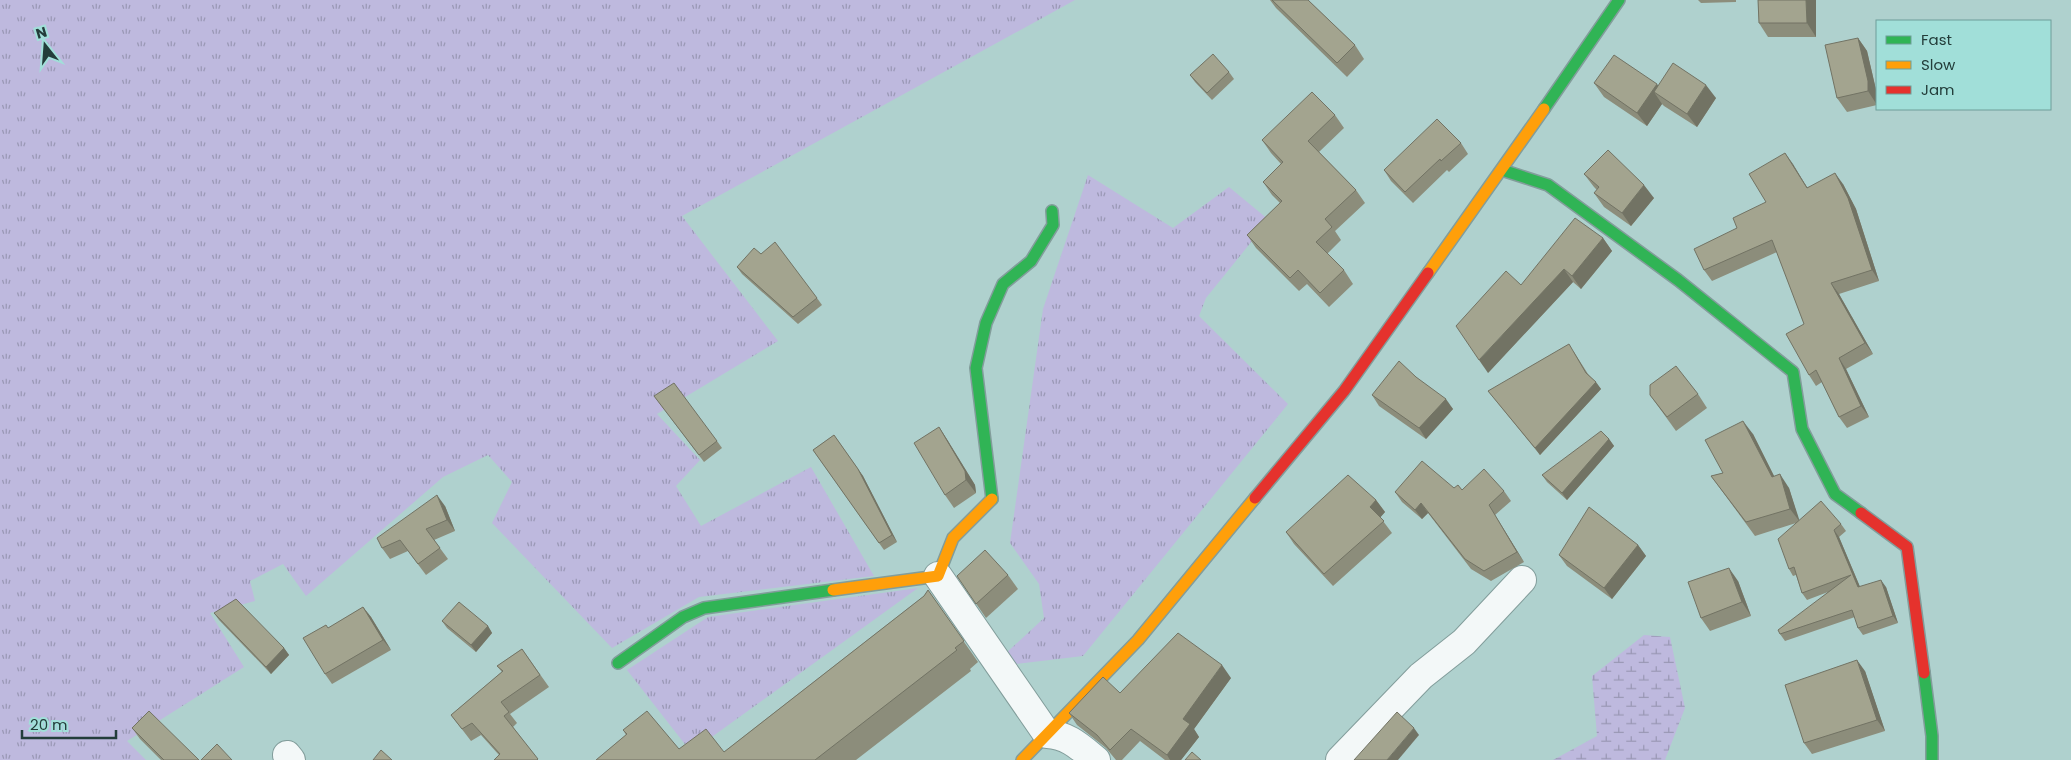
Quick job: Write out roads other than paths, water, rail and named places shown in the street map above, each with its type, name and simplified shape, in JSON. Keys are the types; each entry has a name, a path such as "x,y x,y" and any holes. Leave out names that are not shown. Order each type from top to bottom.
{"street":[{"path":"1022,760 1138,640 1344,391 1502,170 1619,0"},
{"path":"1502,170 1548,185 1678,280 1793,372 1802,429 1835,494 1908,547 1932,736 1932,760"},
{"path":"938,576 953,538 992,499 976,368 986,324 1003,284 1031,261 1053,225 1052,211"},
{"path":"938,576 1047,734"},
{"path":"618,663 683,617 704,608 938,576"},
{"path":"1340,760 1421,676 1464,642 1522,580"},
{"path":"1047,734 1059,735 1070,739 1096,760"}]}
